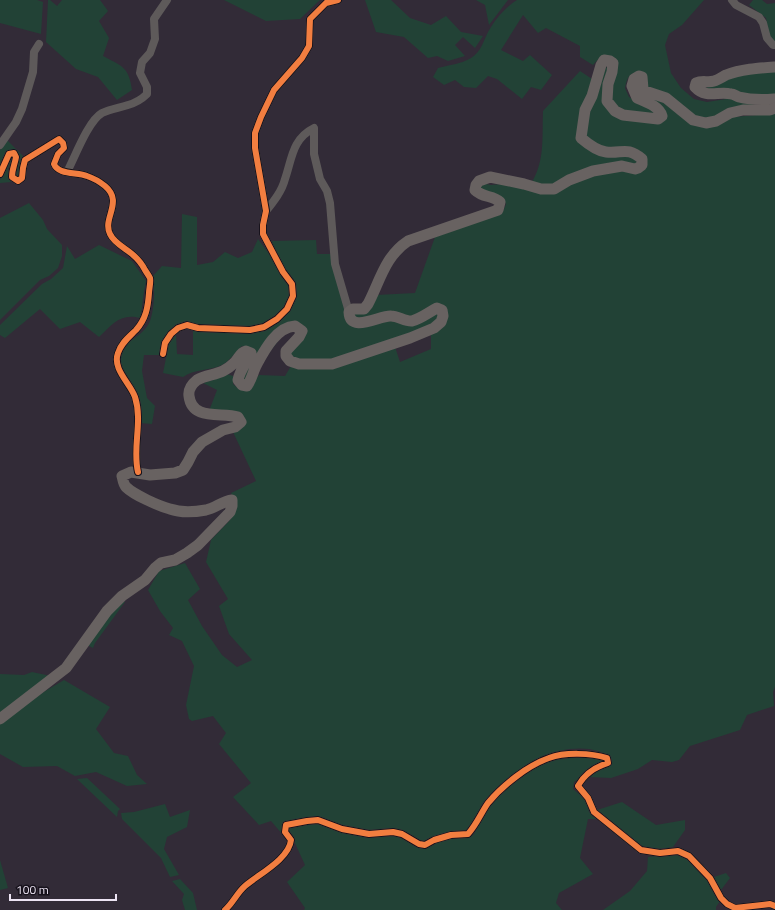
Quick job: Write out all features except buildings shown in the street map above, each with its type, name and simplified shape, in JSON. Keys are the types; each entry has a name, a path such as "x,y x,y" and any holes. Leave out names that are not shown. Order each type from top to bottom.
{"main road":[{"path":"0,719 66,668 107,611 122,596 145,580 155,568 162,563 174,560 198,545 230,512 232,500 226,500 207,510 190,512 170,510 151,502 125,486 122,476 131,472 150,474 175,473 183,470 193,452 202,442 223,430 235,427 241,422 238,417 230,415 219,416 205,414 197,410 191,404 189,394 192,385 199,379 222,372 234,363 241,353 246,351 251,353 239,375 238,380 242,385 247,386 257,364 274,338 290,326 295,326 302,331 299,337 286,351 286,356 290,361 299,364 332,364 410,338 434,328 443,316 442,310 437,308 427,315 410,321 391,316 358,323 353,322 349,312 354,309 364,309 368,304 386,264 401,246 408,241 498,210 500,202 496,198 480,195 475,190 476,185 480,181 490,177 541,189 554,189 567,181 594,171 622,166 634,169 642,165 642,159 635,154 622,151 605,152 590,146 581,138 585,110 592,96 601,65 604,60 610,60 613,63 608,84 607,101 615,111 623,115 658,119 662,116 660,111 653,105 637,98 632,86 634,79 639,76 642,77 644,92 666,98 693,120 706,123 716,122 730,113 743,110 770,110 775,102 740,97 730,94 708,94 698,91 695,87 696,83 700,81 713,82 726,75 756,68 775,67"}],"street":[{"path":"67,172 89,127 100,114 116,107 128,105 141,99 147,94 147,87 140,72 142,62 150,53 155,38 154,19 167,0"},
{"path":"163,354 165,343 171,334 178,328 187,325 198,328 250,330 264,327 277,319 287,309 293,296 292,284 283,272 263,234 266,211 255,148 256,133 274,90 302,58 309,46 310,19 326,3 338,0"},
{"path":"732,0 736,5 759,17 763,23 767,38 773,45 775,45"},
{"path":"0,146 22,110 33,72 34,52 39,44"},
{"path":"266,211 275,200 285,179 291,155 296,145 308,131 314,128 314,154 320,179 327,191 330,203 336,264 349,312"},
{"path":"0,174 9,154 14,153 16,162 12,168 12,177 18,181 22,178 22,168 25,160 59,139 64,148 58,154 54,164 56,168 60,171 85,175 98,181 106,187 112,195 114,202 108,225 110,234 140,262 150,278 148,308 144,319 136,330 126,338 117,359 117,365 135,397 138,413 136,462 138,472"},
{"path":"225,910 232,904 239,893 246,886 260,876 290,848 291,840 285,832 286,825 318,820 342,829 369,834 393,832 402,834 419,844 425,845 434,840 451,835 468,834 474,828 487,805 495,796 510,781 537,764 550,758 584,754 607,758 608,763 593,770 581,780 578,786 588,798 594,812 633,844 641,850 660,853 678,850 689,856 710,878 721,898 727,904 735,908 764,905 775,906"}],"green space":[{"path":"0,0 37,0 43,2 41,34 0,23"},
{"path":"48,0 57,6 62,0 100,0 108,11 99,21 109,38 103,56 124,68 129,76 132,90 117,100 98,77 76,69 46,42"},
{"path":"224,0 320,0 300,19 266,21"},
{"path":"365,0 391,0 410,18 431,25 446,16 461,32 483,36 475,48 463,37 455,45 465,56 448,61 437,56 428,58 404,37 376,32"},
{"path":"476,0 508,0 489,25 485,5"},
{"path":"517,0 704,0 682,25 669,34 665,45 671,73 681,88 694,99 707,102 735,99 758,103 708,118 698,117 650,90 639,71 629,76 625,88 629,97 646,105 657,115 618,111 610,98 615,70 601,56 593,65 580,57 580,46 546,28 538,33 523,15 501,50 523,61 530,55 552,75 541,90 531,87 522,99 497,79 488,76 476,88 464,87 455,80 444,85 433,77 438,68 463,62 474,56 497,19 508,6"},
{"path":"753,0 762,0 767,4 775,3 775,42 769,36 766,18 749,5"},
{"path":"604,67 610,68 605,105 662,120 640,98 661,100 687,121 775,114 774,706 747,715 740,730 690,746 679,760 672,762 652,760 638,769 611,778 589,777 610,763 612,760 598,751 589,749 569,749 543,756 520,770 494,791 482,804 479,813 468,830 423,842 377,831 294,820 283,835 271,821 259,825 233,797 251,783 219,744 226,733 213,716 192,721 189,719 186,705 194,666 182,641 169,635 173,628 160,611 148,590 159,571 185,563 200,589 188,600 202,626 222,655 237,667 252,660 229,634 219,606 228,599 206,562 211,540 230,520 234,513 236,503 231,493 256,481 233,432 243,424 209,411 217,390 203,383 213,380 224,373 233,376 233,384 240,390 255,380 259,375 285,376 291,366 395,347 400,362 431,349 431,332 446,311 413,317 372,319 353,318 352,313 376,295 415,293 435,237 494,216 503,211 506,204 502,197 489,193 478,187 481,183 491,185 503,184 540,191 583,177 629,170 642,157 604,149 584,137 584,128"},
{"path":"775,70 775,97 702,90 726,77"},
{"path":"580,71 592,79 578,139 634,157 638,161 636,166 630,165 553,187 532,182 541,157 543,139 543,111"},
{"path":"7,140 24,157 18,178 15,175 18,159 8,150 0,165 0,150"},
{"path":"11,157 13,159 8,169 11,182 0,183 0,180"},
{"path":"29,203 43,220 47,229 62,245 62,256 58,268 49,276 40,280 0,320 0,218"},
{"path":"182,214 197,217 197,265 213,262 225,252 238,258 252,252 258,239 275,262 290,287 291,296 285,309 262,326 176,326 159,355 144,355 142,371 147,398 155,406 152,424 140,423 121,367 121,358 126,346 144,331 150,321 154,294 152,277 162,266 181,268"},
{"path":"316,240 317,254 332,254 354,325 440,314 437,322 426,328 333,361 298,360 291,355 291,349 303,337 293,322 248,380 243,380 251,349 242,346 228,361 217,367 187,374 183,377 163,373 169,343 176,335 177,354 193,355 193,331 265,328 296,296 278,258 272,241"},
{"path":"99,245 132,261 146,281 140,318 122,318 99,337 80,322 60,329 40,309 5,338 0,335 0,325 42,284 51,279 63,268 67,246 75,259"},
{"path":"122,601 125,602 95,643 93,648 87,645 98,629"},
{"path":"32,672 51,676 0,716 0,674 24,675"},
{"path":"64,680 110,707 96,729 114,753 128,756 137,775 147,784 127,786 96,772 75,776 57,766 23,767 0,754 0,724 42,693"},
{"path":"585,756 604,760 574,782 573,789 586,800 589,812 597,819 588,819 580,858 593,874 559,893 556,903 562,910 304,910 305,908 287,882 305,865 294,841 287,832 288,827 307,822 393,834 418,846 445,839 470,837 474,834 497,798 520,778 547,762"},
{"path":"87,778 120,809 117,817 77,779"},
{"path":"622,802 656,825 685,820 685,830 673,847 660,849 639,846 597,810"},
{"path":"165,804 170,817 190,810 187,827 167,837 164,849 179,875 170,877 161,858 122,819 121,813 134,812"},
{"path":"678,853 697,868 712,887 720,901 716,907 716,910 603,910 630,891 647,871 648,857"},
{"path":"0,860 8,888 0,890"},
{"path":"726,873 730,878 721,890 711,878"},
{"path":"180,879 193,893 197,910 185,910 182,900 184,894 172,881"}],"cycle path":[{"path":"163,354 165,343 171,334 178,328 187,325 198,328 250,330 264,327 277,319 287,309 293,296 292,284 283,272 263,234 266,211 255,148 255,133 274,90 302,58 309,46 310,19 326,3 338,0"},
{"path":"0,174 9,154 14,153 16,157 12,177 18,181 22,178 25,160 59,139 63,143 64,148 58,154 54,164 56,168 64,172 92,178 105,186 113,198 108,228 110,234 117,243 138,260 150,277 146,313 136,330 121,346 117,359 119,370 133,392 137,406 138,425 136,463 138,472"},
{"path":"225,910 245,886 272,866 285,854 291,840 285,832 286,825 318,820 342,829 369,834 393,832 402,834 419,844 425,845 434,840 451,835 468,834 494,796 524,771 541,761 555,756 578,754 607,758 608,763 590,772 583,778 578,786 588,798 594,812 641,850 660,853 678,851 689,856 710,878 721,898 727,904 735,908 770,904 775,906"}]}
